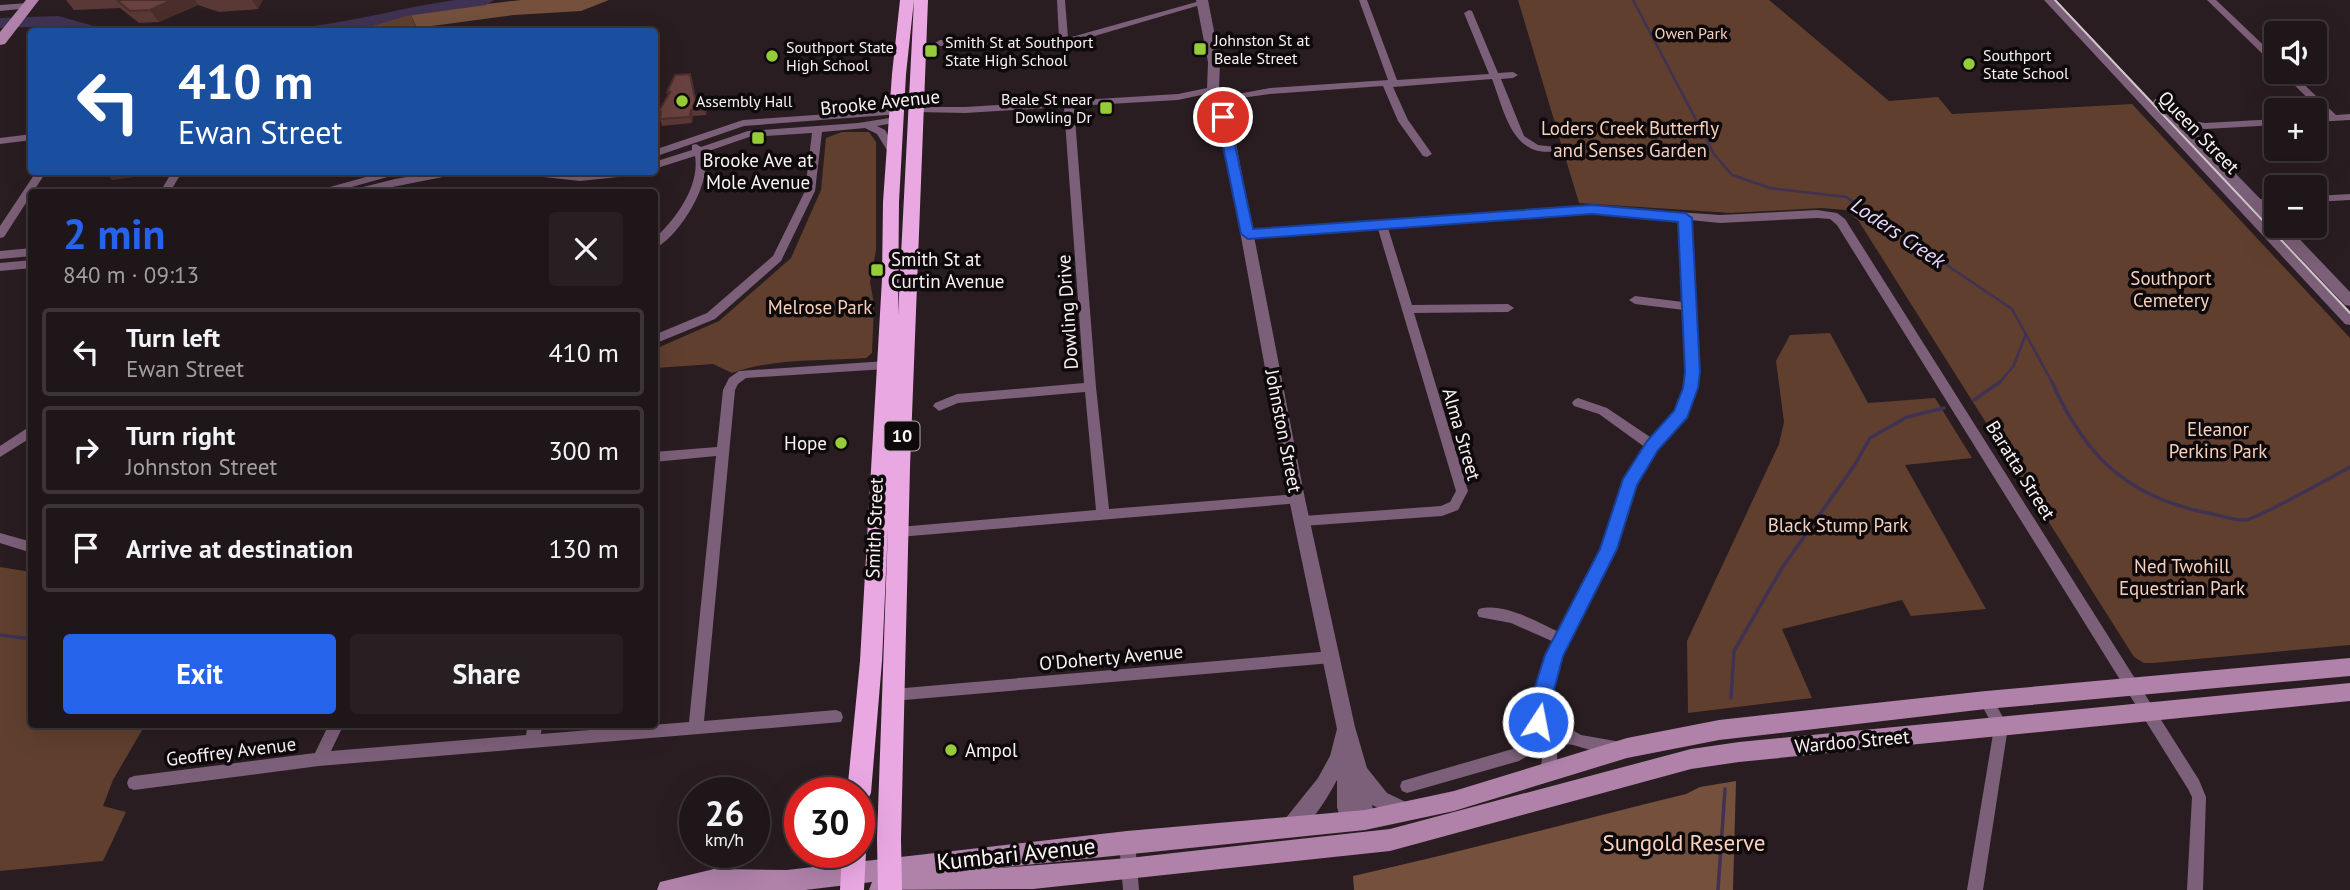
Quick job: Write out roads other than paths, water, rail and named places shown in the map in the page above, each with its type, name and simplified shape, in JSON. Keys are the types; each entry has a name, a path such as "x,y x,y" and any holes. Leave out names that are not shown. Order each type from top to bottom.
{"highway":[{"name":"Smith Street","path":"887,884 899,533 908,0"},
{"name":"Smith Street","path":"861,777 872,661 894,153 906,115 921,0"}],"main road":[{"path":"3,37 28,6"},
{"name":"Wardoo Street","path":"1358,821 1454,801 1627,748 1719,730 1986,700 2350,667"},
{"name":"Wardoo Street","path":"1363,844 1439,829 1691,759 1739,752 2350,692"},
{"path":"1358,821 1363,844"},
{"name":"Kumbari Avenue","path":"887,884 1127,842 1358,821"},
{"name":"Kumbari Avenue","path":"668,890 715,881 773,882 853,871 887,884 979,879 1130,879 1363,844"},
{"path":"988,890 1033,878"}],"street":[{"path":"1061,0 1064,42"},
{"path":"1363,0 1403,121 1427,153"},
{"name":"Queen Street","path":"2050,0 2350,320"},
{"name":"Queen Street","path":"2064,0 2176,121 2264,210"},
{"path":"2211,0 2264,51"},
{"path":"940,43 1064,42 1202,1"},
{"name":"Johnston Street","path":"1202,1 1297,499 1346,727 1356,761 1358,821"},
{"path":"0,8 28,6"},
{"path":"1469,13 1520,137 1529,146 1541,150 1552,149"},
{"path":"1221,94 1513,75"},
{"path":"2299,84 2334,118"},
{"name":"Brooke Avenue","path":"658,153 743,124 1221,94"},
{"name":"Dowling Drive","path":"1069,104 1090,387 1103,516"},
{"name":"Brooke Avenue","path":"658,165 748,134 866,125 906,115"},
{"path":"2327,118 2350,117"},
{"path":"2176,121 2205,126 2264,122"},
{"path":"866,125 881,132 894,153"},
{"path":"2192,137 2205,126"},
{"path":"658,338 715,313 778,258 810,191 817,129"},
{"path":"0,141 28,138"},
{"path":"658,241 678,222 693,195 701,157 691,141"},
{"path":"334,189 383,175"},
{"path":"375,189 439,175"},
{"path":"553,175 580,178 608,175"},
{"path":"0,234 28,192"},
{"path":"2327,198 2350,197"},
{"path":"2258,203 2264,203"},
{"name":"Baratta Street","path":"1248,234 1592,209 1685,218 1817,214 1833,216 1841,222 2149,712 2199,797 2195,890"},
{"path":"1547,772 1551,755 1537,717 1561,639 1608,549 1629,484 1653,446 1681,414 1691,388 1685,218"},
{"name":"Alma Street","path":"1303,521 1442,510 1454,506 1462,492 1382,224"},
{"name":"Queen Street","path":"2290,238 2350,301"},
{"path":"0,254 28,252"},
{"path":"0,267 28,264"},
{"path":"2329,279 2350,288"},
{"path":"1635,300 1690,307"},
{"path":"1408,309 1508,308"},
{"path":"696,728 729,390 733,381 743,374 886,365"},
{"path":"939,406 957,399 1090,387"},
{"path":"1578,403 1602,411 1653,446"},
{"path":"0,452 28,433"},
{"path":"658,457 723,451"},
{"path":"899,533 1297,499"},
{"path":"2,540 28,547"},
{"path":"1484,612 1512,617 1561,639"},
{"name":"O'Doherty Avenue","path":"893,695 1332,657"},
{"path":"1544,688 1548,718 1569,737"},
{"path":"1975,890 2001,727 1986,700"},
{"name":"Geoffrey Avenue","path":"134,783 319,760 836,718"},
{"path":"1287,829 1313,798 1332,769 1341,751 1346,727"},
{"name":"Johnston Street","path":"1346,727 1347,807 1358,821"},
{"path":"319,760 335,728"},
{"path":"533,741 535,728"},
{"path":"1407,786 1519,754 1545,739 1569,737 1598,746 1627,748"},
{"path":"1356,761 1376,797 1405,812"},
{"path":"1127,842 1130,879"}],"waterway":[{"name":"Loders Creek","path":"336,28 359,25 405,12 486,0"},
{"name":"Loders Creek","path":"1633,0 1714,154 1732,175 1770,188 1846,197 2012,309 2026,334"},
{"name":"Loders Creek","path":"0,23 58,21 84,28"},
{"name":"Loders Creek","path":"1999,382 2013,367 2026,334"},
{"path":"2026,334 2053,384"},
{"name":"Loders Creek","path":"1974,400 1999,382"},
{"path":"2053,384 2079,431 2112,469 2132,484 2179,506 2245,520 2350,467"},
{"name":"Loders Creek","path":"1731,698 1734,651 1782,568 1854,466 1870,438 1907,417 1944,408"},
{"path":"0,635 28,638"},
{"name":"Loders Creek","path":"1718,890 1725,789"}],"tram line":[{"path":"2055,0 2350,313"}],"place":[{"name":"Johnston St at Beale Street","path":"1200,49"},
{"name":"Smith St at Southport State High School","path":"931,51"},
{"name":"Southport State High School","path":"772,56"},
{"name":"Southport State School","path":"1969,64"},
{"name":"Assembly Hall","path":"682,101"},
{"name":"Beale St near Dowling Dr","path":"1106,108"},
{"name":"Brooke Ave at Mole Avenue","path":"758,138"},
{"name":"Smith St at Curtin Avenue","path":"877,270"},
{"name":"Hope","path":"841,443"},
{"name":"Ampol","path":"951,750"}],"park label":[{"name":"Owen Park","path":"1691,33"},
{"name":"Loders Creek Butterfly and Senses Garden","path":"1630,139"},
{"name":"Southport Cemetery","path":"2171,289"},
{"name":"Melrose Park","path":"820,307"},
{"name":"Eleanor Perkins Park","path":"2218,440"},
{"name":"Black Stump Park","path":"1838,525"},
{"name":"Ned Twohill Equestrian Park","path":"2182,577"},
{"name":"Sungold Reserve","path":"1684,843"}]}
